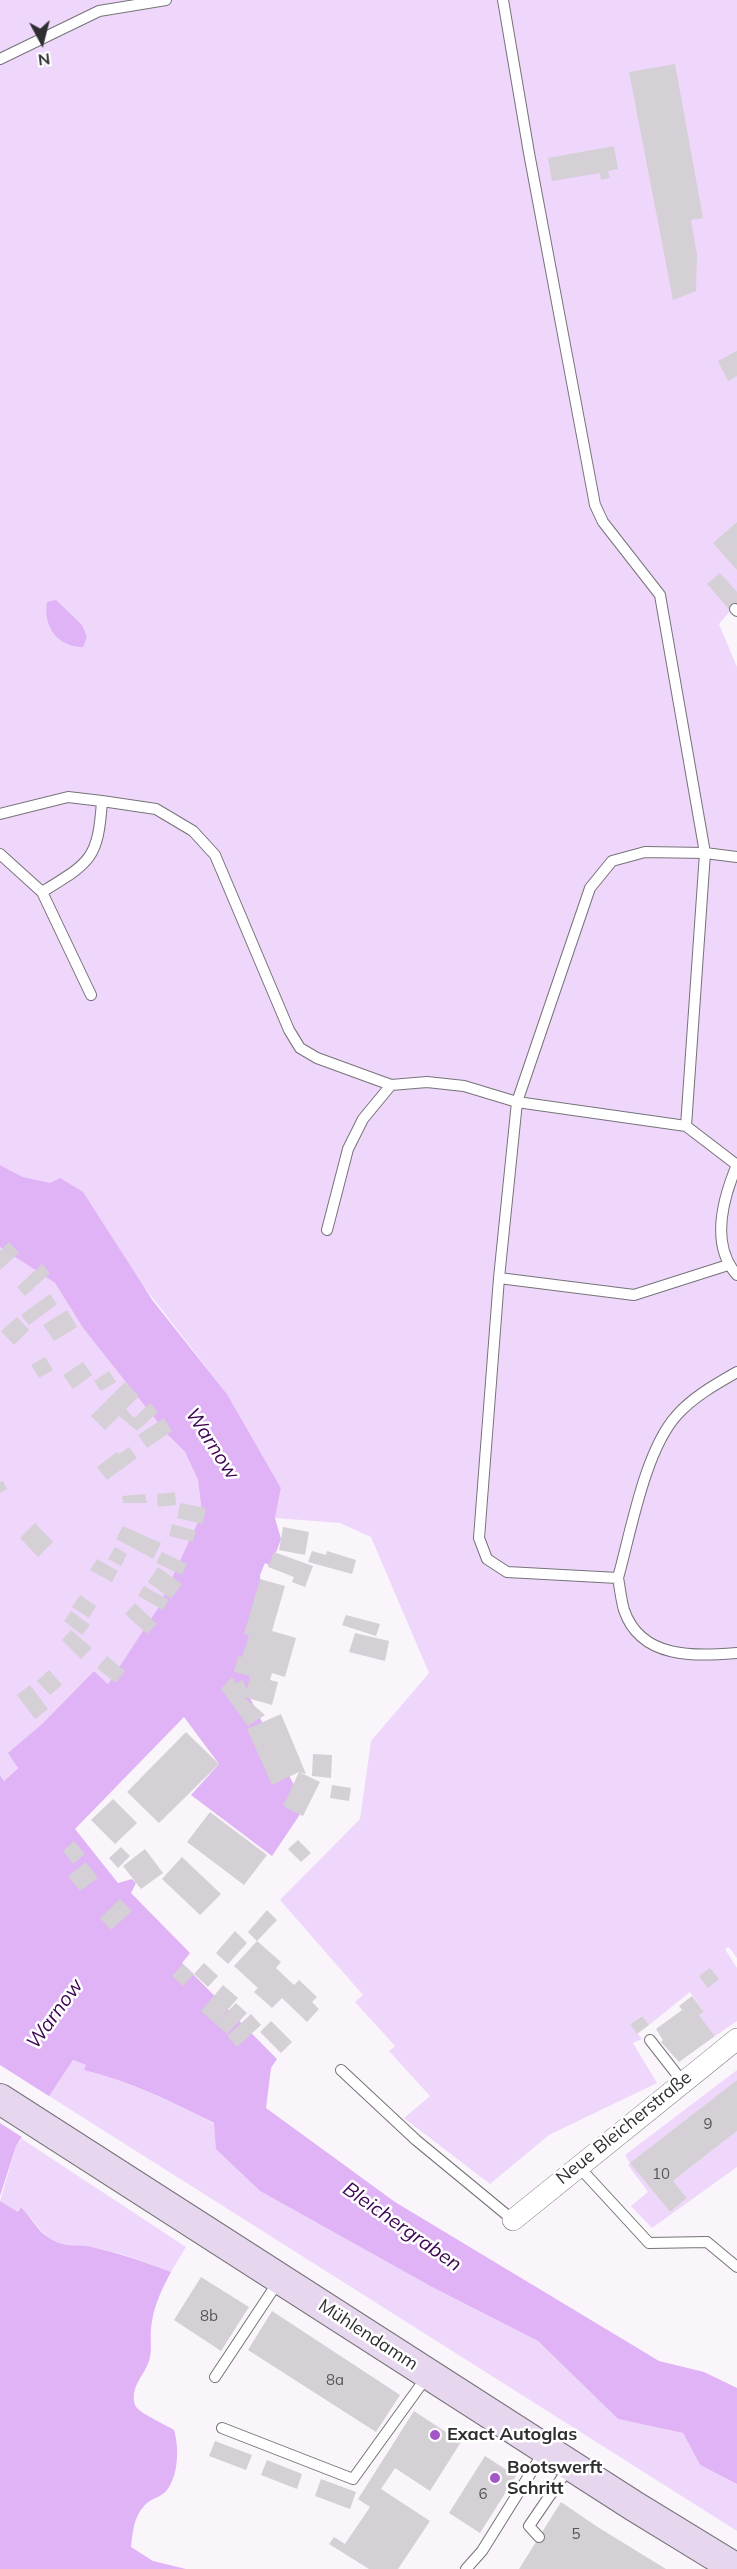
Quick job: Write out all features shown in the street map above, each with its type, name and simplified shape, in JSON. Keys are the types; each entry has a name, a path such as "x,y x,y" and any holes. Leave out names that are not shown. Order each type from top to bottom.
{"main road":[{"name":"Mühlendamm","path":"0,2099 545,2450 737,2569"}],"street":[{"name":"Neue Bleicherstraße","path":"513,2220 682,2081 737,2039"}],"lane":[{"path":"0,59 99,11 166,0"},
{"path":"503,0 528,153 595,504 603,522 660,595 705,853 686,1126"},
{"path":"0,814 68,797 156,809 193,831 215,855 289,1030 300,1048 317,1058 391,1084 427,1082 464,1086 517,1102 686,1126 737,1165 724,1195 721,1230 728,1265 737,1275"},
{"path":"42,892 77,870 93,855 100,837 102,801"},
{"path":"618,1578 507,1572 487,1559 479,1538 517,1102 590,888 612,861 645,852 705,853 737,857"},
{"path":"0,854 42,892 91,995"},
{"path":"327,1230 348,1149 363,1119 391,1084"},
{"path":"500,1278 634,1294 728,1265"},
{"path":"737,1372 711,1387 677,1415 655,1448 618,1578 624,1612 641,1636 666,1652 697,1656 737,1653"},
{"path":"650,2040 682,2081"},
{"path":"341,2070 416,2140 513,2220"},
{"path":"579,2167 649,2243 707,2242 737,2267"},
{"path":"215,2377 280,2279"},
{"path":"222,2428 353,2479 429,2374"},
{"path":"466,2569 482,2551 545,2450"},
{"path":"539,2537 529,2526 571,2466"}],"shaded area":[{"path":"0,0 737,0 737,603 719,624 737,667 737,1958 729,1947 725,1949 737,1968 737,2021 715,2036 699,2015 704,2012 690,1992 649,2025 641,2016 630,2024 642,2039 633,2043 657,2083 549,2135 490,2184 404,2118 430,2096 389,2051 395,2046 355,2002 363,1995 280,1900 360,1819 371,1741 429,1673 371,1537 340,1523 275,1518 281,1488 227,1394 60,1178 50,1184 23,1177 0,1165"},
{"path":"0,1247 55,1283 83,1328 167,1434 185,1452 198,1480 202,1513 158,1608 108,1684 94,1671 42,1724 9,1753 18,1767 4,1781 0,1775"},
{"path":"73,2060 86,2065 85,2070 151,2093 214,2124 217,2149 260,2191 432,2287 538,2341 618,2419 683,2433 700,2465 737,2484 737,2531 49,2096"},
{"path":"737,2070 737,2080 631,2163 670,2212 687,2198 673,2181 737,2131 737,2167 652,2228 631,2206 648,2192 628,2165 630,2163 625,2155"},
{"path":"22,2139 186,2247 171,2272 111,2251 90,2247 69,2248 59,2244 52,2241 21,2207 18,2212 0,2201 16,2146"}],"water":[{"path":"56,600 82,625 87,637 83,647 66,643 54,634 46,611 47,602"},
{"path":"0,1165 23,1177 50,1183 60,1178 83,1192 153,1301 227,1394 281,1488 275,1518 281,1539 271,1566 265,1563 260,1575 261,1601 250,1698 305,1807 272,1856 191,1795 219,1764 184,1717 75,1829 118,1883 132,1879 136,1883 131,1893 190,1953 182,1963 277,2059 271,2068 266,2108 395,2202 659,2361 704,2372 737,2388 737,2484 700,2465 683,2433 618,2419 538,2341 432,2287 260,2191 216,2149 214,2123 150,2093 84,2070 86,2065 73,2060 16,2146 0,2196 0,1775 4,1781 18,1768 8,1753 42,1724 94,1671 108,1684 158,1608 202,1513 198,1480 185,1452 167,1434 83,1328 55,1283 0,1247"},
{"path":"0,2201 18,2212 21,2207 43,2233 58,2243 102,2249 171,2272 156,2306 151,2329 150,2357 134,2391 134,2398 137,2408 174,2430 177,2444 176,2468 167,2490 147,2503 139,2513 131,2547 153,2561 186,2569 0,2569"}],"pier":[{"path":"0,2065 52,2098 25,2139 0,2123"}],"building":[{"path":"675,64 703,218 691,220 697,255 696,291 673,300 629,72"},
{"path":"614,146 618,169 608,171 610,178 601,180 600,173 552,181 548,158"},
{"path":"737,351 737,376 728,381 718,361"},
{"path":"737,522 737,570 713,543"},
{"path":"720,573 737,592 737,603 729,609 707,584"},
{"path":"9,1242 19,1253 0,1270 0,1251"},
{"path":"42,1264 50,1273 25,1296 17,1287"},
{"path":"50,1294 57,1304 29,1325 21,1315"},
{"path":"67,1310 77,1327 54,1341 43,1325"},
{"path":"17,1317 29,1330 14,1345 1,1331"},
{"path":"45,1357 53,1370 39,1378 31,1365"},
{"path":"83,1362 92,1375 73,1389 63,1375"},
{"path":"109,1371 116,1382 101,1391 94,1381"},
{"path":"125,1382 139,1396 126,1409 134,1418 150,1403 158,1412 137,1431 119,1416 105,1430 91,1416"},
{"path":"164,1418 172,1431 147,1448 138,1435"},
{"path":"129,1447 137,1458 107,1480 97,1467 117,1452 119,1454"},
{"path":"3,1481 7,1489 0,1493 0,1482"},
{"path":"175,1492 176,1505 158,1507 157,1494"},
{"path":"145,1494 147,1503 123,1503 122,1496"},
{"path":"180,1503 206,1508 203,1524 177,1518"},
{"path":"35,1523 53,1542 38,1557 20,1538"},
{"path":"172,1524 196,1531 193,1542 169,1536"},
{"path":"123,1526 161,1543 153,1559 116,1539"},
{"path":"283,1527 309,1532 305,1555 279,1550"},
{"path":"115,1547 127,1554 121,1566 108,1559"},
{"path":"312,1551 326,1555 327,1551 356,1560 352,1574 308,1562"},
{"path":"162,1552 187,1564 182,1575 156,1563"},
{"path":"274,1552 313,1566 305,1587 292,1582 294,1577 268,1567"},
{"path":"97,1559 118,1571 112,1582 90,1570"},
{"path":"158,1567 182,1584 171,1599 148,1582"},
{"path":"260,1579 285,1586 272,1631 296,1638 285,1677 272,1673 270,1680 278,1682 272,1705 244,1697 265,1715 248,1726 221,1689 232,1677 236,1683 243,1680 247,1689 250,1676 234,1672 238,1656 242,1657 249,1635 244,1634"},
{"path":"144,1586 169,1600 163,1610 138,1596"},
{"path":"80,1595 96,1606 89,1618 72,1607"},
{"path":"135,1603 157,1624 147,1634 125,1614"},
{"path":"71,1611 90,1625 82,1635 64,1621"},
{"path":"346,1615 380,1624 376,1636 342,1625"},
{"path":"71,1630 92,1648 81,1659 62,1640"},
{"path":"355,1633 389,1641 385,1661 349,1652"},
{"path":"107,1656 125,1671 116,1683 97,1668"},
{"path":"49,1670 62,1685 50,1695 37,1681"},
{"path":"30,1685 48,1709 35,1719 17,1695"},
{"path":"281,1714 306,1774 299,1772 272,1785 247,1729"},
{"path":"186,1732 219,1764 159,1823 127,1792"},
{"path":"313,1754 332,1755 331,1778 312,1776"},
{"path":"299,1772 320,1782 303,1816 283,1806"},
{"path":"332,1785 351,1788 349,1801 330,1798"},
{"path":"113,1799 137,1823 115,1844 91,1820"},
{"path":"210,1812 267,1855 244,1885 187,1842"},
{"path":"298,1840 311,1853 301,1862 288,1849"},
{"path":"74,1841 85,1854 73,1864 63,1851"},
{"path":"121,1847 130,1856 118,1868 109,1858"},
{"path":"145,1849 163,1873 141,1889 123,1866"},
{"path":"182,1857 221,1894 200,1915 162,1879"},
{"path":"86,1862 98,1878 80,1891 68,1876"},
{"path":"120,1899 132,1911 111,1930 100,1918"},
{"path":"267,1910 277,1920 257,1941 248,1932"},
{"path":"235,1931 247,1943 228,1964 216,1953"},
{"path":"257,1941 281,1962 276,1968 294,1985 299,1980 317,1997 312,2002 319,2009 307,2022 282,1998 272,2008 254,1992 258,1988 234,1966"},
{"path":"204,1963 218,1976 208,1987 194,1974"},
{"path":"183,1964 194,1974 183,1986 172,1976"},
{"path":"710,1968 719,1979 708,1988 699,1976"},
{"path":"223,1985 238,1998 217,2022 236,2003 247,2013 227,2034 201,2011"},
{"path":"692,1996 704,2012 699,2015 715,2036 679,2062 661,2042 663,2040 656,2029 682,2010 679,2006"},
{"path":"251,2014 261,2025 237,2047 227,2036"},
{"path":"642,2016 649,2025 637,2034 630,2024"},
{"path":"271,2021 292,2042 281,2053 260,2032"},
{"path":"737,2080 737,2131 673,2181 687,2198 670,2212 630,2163"},
{"path":"201,2277 249,2307 221,2351 174,2320"},
{"path":"272,2311 400,2395 376,2432 248,2350"},
{"path":"414,2411 461,2442 430,2491 395,2468 381,2489 430,2521 398,2569 369,2569 329,2544 334,2537 345,2544 370,2507 358,2499"},
{"path":"215,2441 252,2455 246,2470 209,2456"},
{"path":"485,2456 516,2476 480,2533 449,2513"},
{"path":"267,2460 302,2474 297,2489 261,2475"},
{"path":"321,2479 356,2492 350,2509 315,2496"},
{"path":"561,2502 596,2526 666,2569 519,2569"}],"place":[{"name":"Exact Autoglas","path":"435,2435"},
{"name":"Bootswerft Schritt","path":"495,2478"}],"water label":[{"name":"Warnow","path":"212,1444"},
{"name":"Warnow","path":"55,2014"},
{"name":"Bleichergraben","path":"402,2227"}]}
